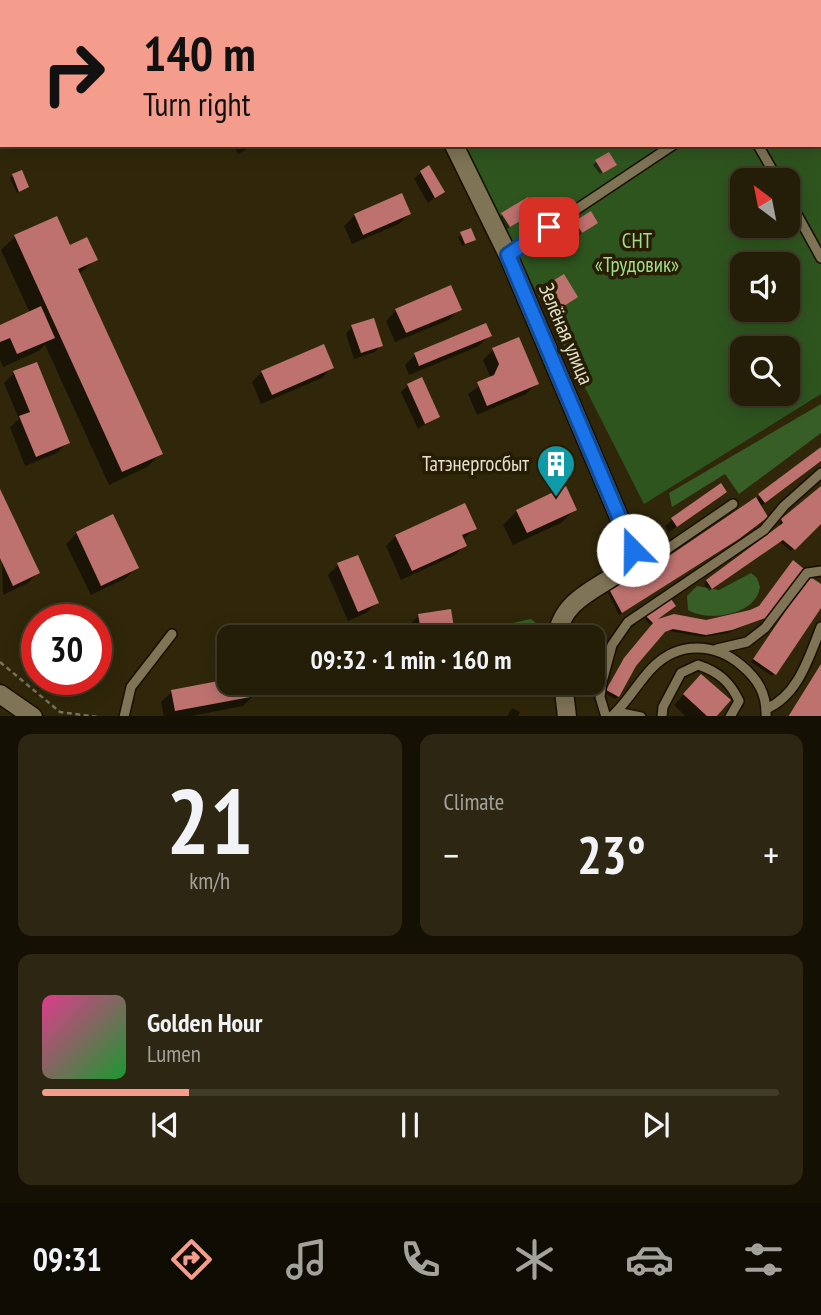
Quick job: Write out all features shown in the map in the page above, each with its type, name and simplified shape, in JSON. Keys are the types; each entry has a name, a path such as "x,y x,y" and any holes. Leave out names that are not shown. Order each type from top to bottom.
{"street":[{"name":"Зелёная улица","path":"455,147 508,255 631,550"},
{"path":"561,625 573,604 621,572 631,550"},
{"path":"0,694 33,716"},
{"path":"565,695 567,716"}],"lane":[{"path":"508,255 670,147"},
{"path":"759,147 771,168"},
{"path":"800,220 821,258"},
{"path":"611,715 600,697 601,682 612,645 628,622 764,530 783,506 821,473"},
{"path":"631,550 654,558 733,504"},
{"path":"611,715 652,667 666,656 684,649 717,649 747,642 765,628 807,573 821,570"},
{"path":"717,649 753,675 763,690 766,713 780,704 804,671 821,627"},
{"path":"124,716 131,687 172,634"},
{"path":"662,716 663,707 681,673 698,665 713,670 731,685 739,701 730,716"},
{"path":"611,715 641,716"}],"path":[{"path":"0,662 60,712 98,716"}],"green space":[{"name":"СНТ «Трудовик»","path":"463,147 821,147 821,394 644,504"},
{"path":"821,404 821,433 739,494 725,474 672,507 669,493"},
{"path":"751,573 757,578 760,587 757,597 750,605 718,616 696,614 688,610 687,596 697,586 719,590"},
{"path":"531,619 538,625 503,625"}],"building":[{"path":"609,152 617,165 603,173 595,160"},
{"path":"429,165 445,192 435,198 420,171"},
{"path":"22,170 29,187 19,192 12,174"},
{"path":"402,193 411,214 363,235 354,214"},
{"path":"528,197 537,211 510,227 501,213"},
{"path":"591,211 598,223 582,233 575,221"},
{"path":"57,216 70,245 87,237 98,260 78,269 163,454 122,472 14,235"},
{"path":"471,228 476,240 465,244 460,232"},
{"path":"564,274 578,297 561,308 546,285"},
{"path":"451,285 462,310 406,333 395,309"},
{"path":"41,306 55,338 17,354 10,338 0,342 0,325"},
{"path":"374,318 383,346 361,353 351,325"},
{"path":"486,323 492,336 419,366 414,353"},
{"path":"519,337 539,384 487,406 477,382 494,375 499,364 492,348"},
{"path":"324,344 334,368 272,395 261,371"},
{"path":"37,362 70,443 36,457 19,416 30,412 13,371"},
{"path":"422,377 440,417 425,424 407,384"},
{"path":"821,447 821,461 765,503 758,494"},
{"path":"721,483 727,492 677,527 671,518"},
{"name":"Татэнергосбыт","path":"566,486 577,510 527,533 516,510"},
{"path":"821,486 821,524 795,550 783,540 712,589 706,580 783,523 781,519"},
{"path":"0,489 40,573 13,586 0,558"},
{"path":"756,497 768,517 739,539 622,613 609,589 666,558"},
{"path":"465,503 477,529 462,535 467,546 412,571 395,535"},
{"path":"113,514 139,568 101,586 76,532"},
{"path":"358,555 379,603 358,612 337,563"},
{"path":"793,560 804,569 768,617 732,630 706,635 673,629 665,632 636,666 619,697 606,690 624,658 653,623 646,616 671,599 676,606 658,619 674,614 706,620 750,610 759,606"},
{"path":"809,576 821,584 821,608 776,675 753,659"},
{"path":"451,609 454,625 420,625 418,614"},
{"path":"821,664 821,716 789,716"},
{"path":"701,674 731,700 717,716 707,716 683,694"},
{"path":"217,681 217,695 256,696 175,711 171,690"}],"place":[{"name":"Татэнергосбыт","path":"556,498"}],"route":[{"path":"549,227 508,255 633,550"}]}
